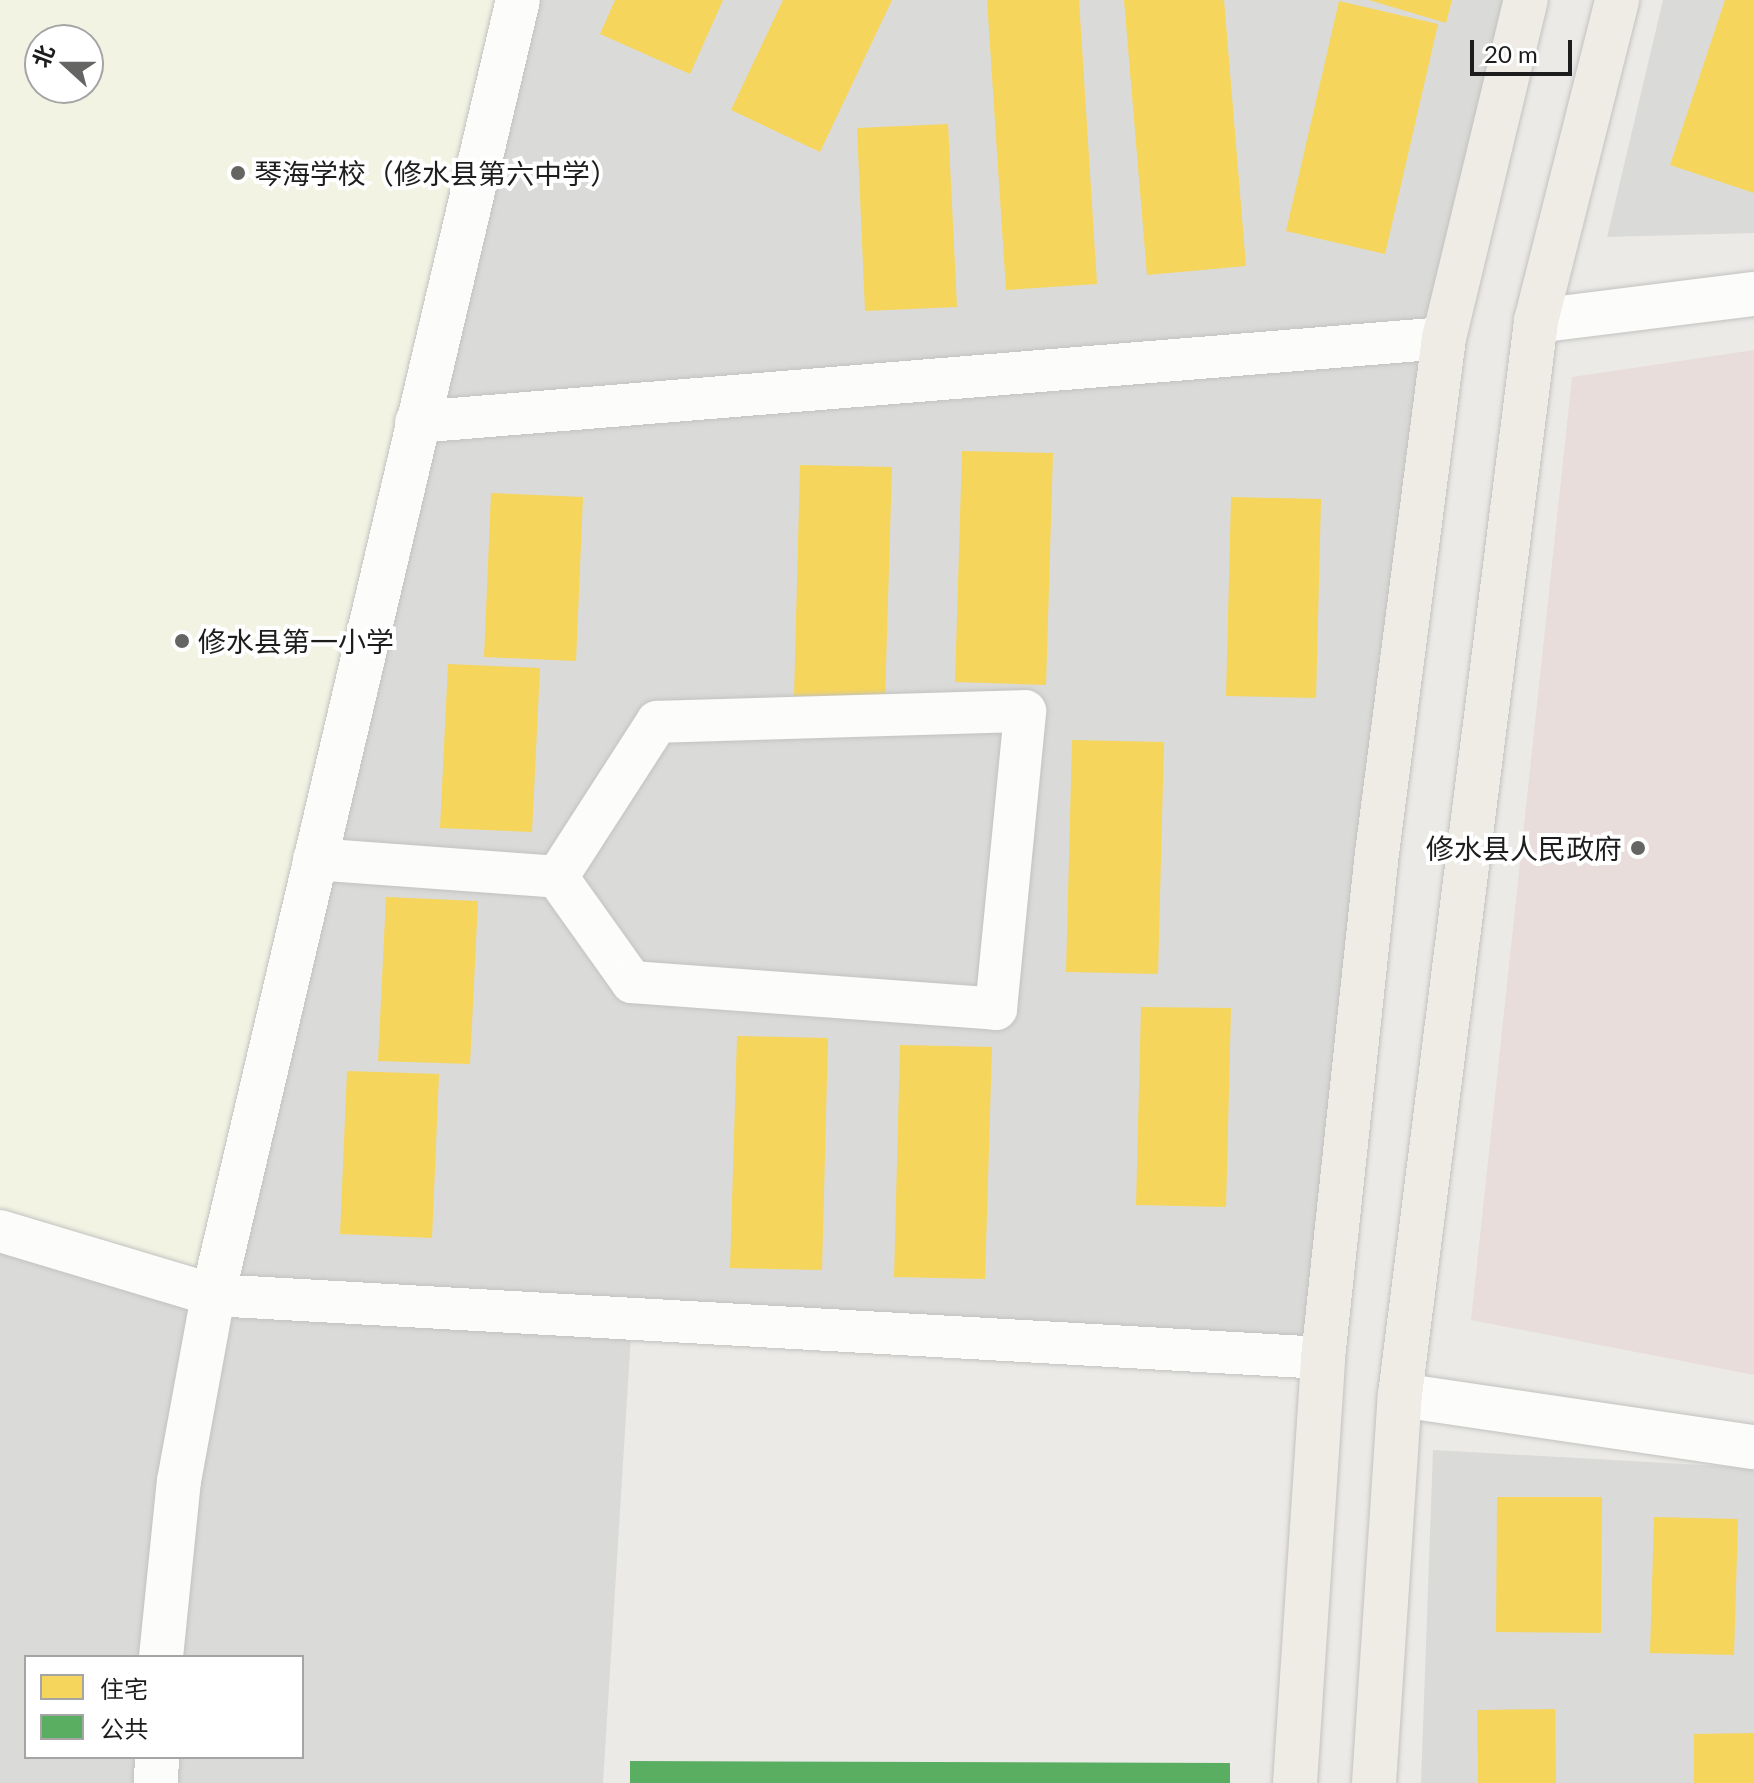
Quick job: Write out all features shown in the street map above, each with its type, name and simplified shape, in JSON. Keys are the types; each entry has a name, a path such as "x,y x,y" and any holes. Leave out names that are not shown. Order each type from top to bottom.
{"main road":[{"path":"1295,1783 1323,1358 1377,853 1444,338 1526,0"},
{"path":"1374,1783 1400,1395 1536,321 1617,0"}],"street":[{"path":"161,1655 179,1481 213,1295 416,422 518,0"},
{"path":"1536,321 1754,294"},
{"path":"416,422 1444,338"},
{"path":"1025,711 996,1009 632,982 557,877 657,722 1025,711"},
{"path":"314,859 557,877"},
{"path":"0,1231 213,1295 1323,1358"},
{"path":"1400,1395 1754,1447"},
{"path":"156,1783 157,1759"}],"shaded area":[{"name":"修水县第一小学","path":"0,0 518,0 213,1295 0,1231"},
{"path":"518,0 1526,0 1444,338 1323,1358 632,1319 603,1783 0,1783 0,1231"},
{"path":"1663,0 1754,0 1754,233 1607,237"},
{"name":"修水县人民政府","path":"1754,350 1754,1375 1471,1320 1572,377"},
{"path":"1433,1450 1754,1468 1754,1783 1421,1783"}],"building: 住宅":[{"path":"615,0 723,0 690,74 600,34"},
{"path":"783,0 892,0 820,152 731,110"},
{"path":"987,0 1079,0 1097,284 1006,290"},
{"path":"1124,0 1224,0 1246,266 1147,275"},
{"path":"1369,0 1452,0 1446,23"},
{"path":"1725,0 1754,0 1754,193 1670,165"},
{"path":"1339,1 1438,24 1385,254 1286,231"},
{"path":"948,124 957,307 865,311 857,128"},
{"path":"962,451 1053,453 1046,685 955,682"},
{"path":"800,465 892,467 885,699 794,696"},
{"path":"491,493 583,497 576,661 484,657"},
{"path":"1231,497 1321,499 1316,698 1226,696"},
{"path":"448,664 540,668 532,832 440,828"},
{"path":"1072,740 1164,742 1158,974 1066,972"},
{"path":"386,897 478,901 470,1064 378,1061"},
{"path":"1141,1007 1231,1008 1226,1207 1136,1205"},
{"path":"737,1036 828,1038 822,1270 730,1268"},
{"path":"900,1045 992,1047 985,1279 894,1277"},
{"path":"347,1071 439,1074 432,1238 340,1234"},
{"path":"1497,1497 1602,1497 1601,1633 1496,1632"},
{"path":"1654,1517 1738,1519 1734,1655 1650,1653"},
{"path":"1555,1709 1556,1783 1478,1783 1477,1710"},
{"path":"1754,1733 1754,1783 1694,1783 1694,1734"}],"building: 公共":[{"path":"630,1761 1230,1763 1230,1783 630,1783"}],"place":[{"name":"琴海学校（修水县第六中学）","path":"238,173"},
{"name":"修水县第一小学","path":"182,641"},
{"name":"修水县人民政府","path":"1638,848"}]}
